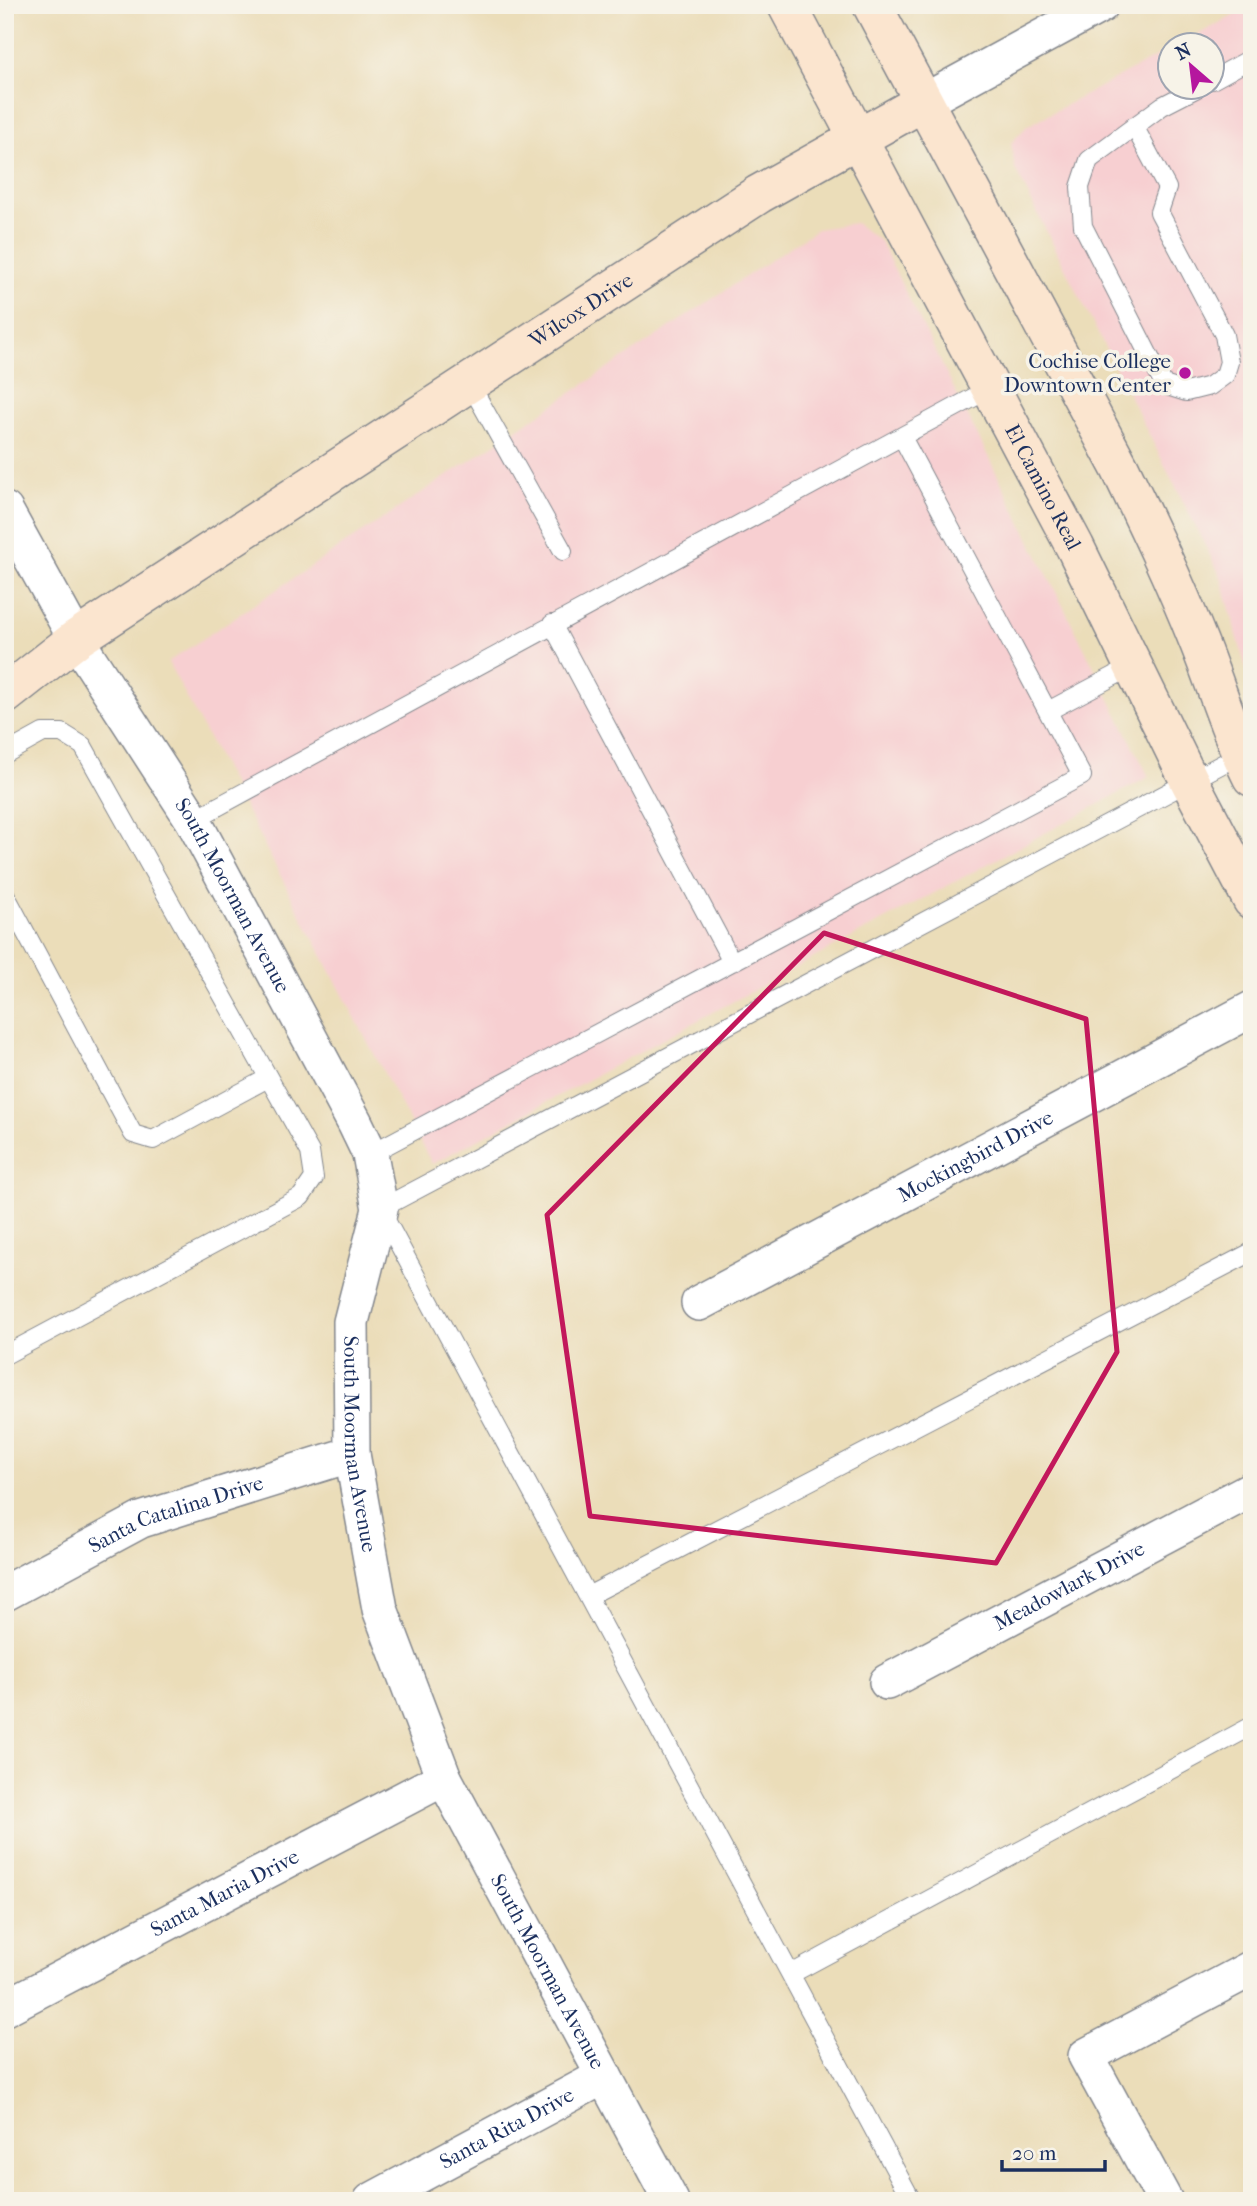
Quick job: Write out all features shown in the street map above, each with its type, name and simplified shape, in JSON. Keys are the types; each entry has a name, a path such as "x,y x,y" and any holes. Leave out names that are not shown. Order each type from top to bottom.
{"street":[{"name":"El Camino Real","path":"787,5 1076,547 1190,782 1252,900"},
{"path":"872,5 1114,456 1155,539 1248,760"},
{"name":"Wilcox Drive","path":"5,695 76,639 760,194 1101,5"},
{"name":"South Moorman Avenue","path":"5,510 76,639 193,820 370,1154 380,1209 351,1322 352,1454 380,1609 444,1778 671,2201"},
{"name":"Wilcox Drive","path":"5,664 76,639"},
{"name":"Mockingbird Drive","path":"699,1303 1252,1009"},
{"name":"Santa Catalina Drive","path":"5,1592 141,1520 352,1454"},
{"name":"Meadowlark Drive","path":"887,1682 1252,1489"},
{"name":"Santa Maria Drive","path":"5,2008 444,1778"},
{"path":"1165,2201 1086,2056 1252,1968"},
{"name":"Santa Rita Drive","path":"370,2201 604,2076"}],"lane":[{"path":"1226,72 1252,58"},
{"path":"1134,127 1167,188 1160,212 1224,335 1230,362 1225,375 1210,386 1186,392 1164,384 1083,226 1080,187 1088,160 1162,106 1170,102"},
{"path":"469,382 563,551"},
{"path":"193,820 992,388"},
{"path":"370,1154 1082,776 902,437"},
{"path":"552,625 732,962"},
{"path":"1048,711 1133,666"},
{"path":"5,754 43,733 62,733 83,746 310,1152 314,1178 301,1197 5,1355"},
{"path":"912,2201 380,1209 1190,782 1248,760"},
{"path":"5,894 132,1134 153,1140 268,1078"},
{"path":"588,1596 1252,1252"},
{"path":"791,1975 1252,1726"}],"highlighted area":[{"path":"824,933 1086,1019 1117,1352 996,1563 590,1516 547,1215"}],"shaded area":[{"name":"Cochise College Downtown Center","path":"1252,6 1252,690 1221,577 1015,169 1011,143 1027,126 1156,57 1156,102 1226,102 1226,32 1203,32"},
{"path":"855,223 880,241 1149,777 432,1164 168,662 817,229"}],"place":[{"name":"Cochise College Downtown Center","path":"1185,373"}]}
